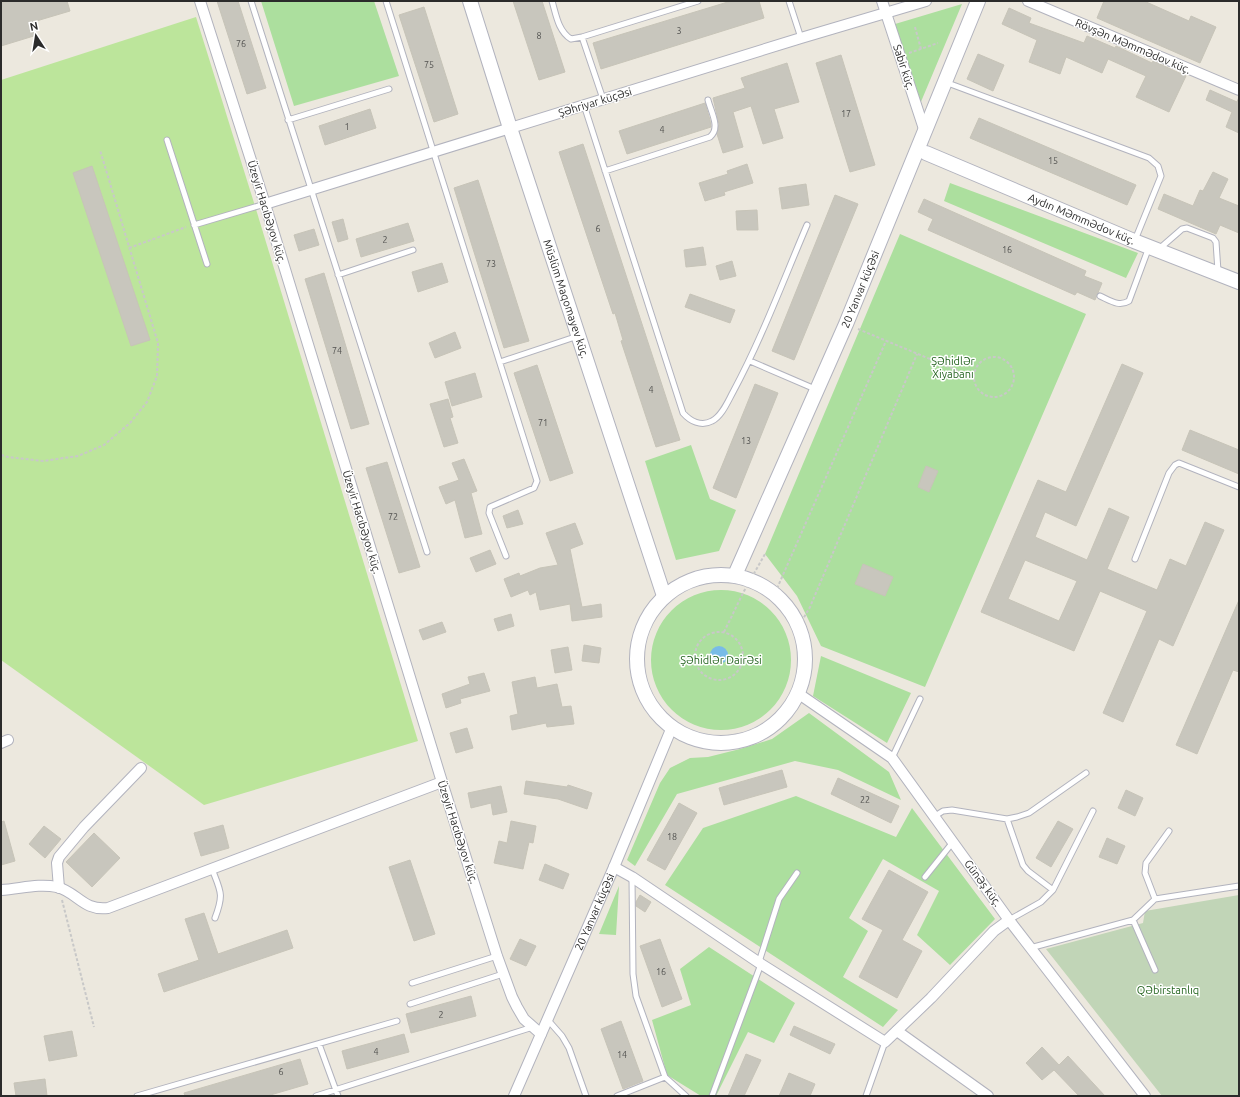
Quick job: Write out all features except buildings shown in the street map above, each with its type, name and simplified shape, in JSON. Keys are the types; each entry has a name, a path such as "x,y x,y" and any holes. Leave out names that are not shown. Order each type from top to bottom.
{"main road":[{"name":"Müslüm Maqomayev küç.","path":"470,1 510,128 664,596"},
{"name":"20 Yanvar küçəsi","path":"735,575 846,324 978,1"},
{"name":"Aydın Məmmədov küç.","path":"926,152 1134,240 1239,282"},
{"path":"720,574 735,575 750,579 775,593 793,613 804,639 806,667 799,694 783,717 766,731 751,738 735,742 718,743 702,741 686,735 672,727 659,716 649,703 642,688 638,672 637,655 640,639 645,623 653,609 664,596 683,584 705,576 720,574"}],"street":[{"name":"Üzeyir Hacıbəyov küç.","path":"200,1 265,204 442,782 497,956 517,1007 524,1019 537,1030"},
{"name":"Sabir küç.","path":"882,1 925,132"},
{"name":"Şəhriyar küçəsi","path":"265,204 800,38 926,1"},
{"name":"Rövşən Məmmədov küç.","path":"1028,1 1239,90"},
{"name":"Günəş küç.","path":"799,694 892,758 1009,920 1145,1096"},
{"name":"20 Yanvar küçəsi","path":"514,1096 537,1030 547,1019 614,867 672,727"},
{"path":"59,888 57,863 59,857 84,827 141,768"},
{"path":"1,890 42,885 59,888 94,908 103,909 126,902 442,782"},
{"path":"614,867 632,877 760,963 885,1042 931,998 994,931 1009,920"},
{"path":"897,1031 988,1096"}],"lane":[{"path":"251,1 427,552"},
{"path":"386,1 537,481 534,488 490,507 489,513 506,556"},
{"path":"552,1 561,29 565,35 571,39 582,37 698,1"},
{"path":"789,1 800,38"},
{"path":"582,37 603,99"},
{"path":"945,82 1149,158 1158,166 1161,176 1134,240"},
{"path":"288,120 390,89"},
{"path":"605,171 710,137 714,134 716,129 708,100"},
{"path":"584,105 683,413 690,420 701,424 712,421 723,411 750,361 807,225"},
{"path":"167,140 207,264"},
{"path":"194,224 265,204"},
{"path":"1100,296 1118,304 1123,304 1129,301 1154,248 1182,229 1187,228 1213,238 1216,242 1219,274"},
{"path":"338,276 413,250"},
{"path":"500,362 578,336"},
{"path":"750,361 817,390"},
{"path":"1135,559 1169,473 1175,465 1180,463 1239,487"},
{"path":"892,758 920,699"},
{"path":"935,816 943,811 952,810 1007,819 1017,817 1029,813 1086,772"},
{"path":"1009,920 1041,902 1052,890 1093,812"},
{"path":"1007,819 1023,865 1028,871 1052,890"},
{"path":"1155,899 1145,873 1146,863 1169,832"},
{"path":"925,877 953,842"},
{"path":"212,869 220,891 221,901 215,918"},
{"path":"712,1096 760,963 779,899 797,873"},
{"path":"632,877 633,974 636,996 665,1077 686,1096"},
{"path":"1030,948 1133,920 1155,899 1239,886"},
{"path":"1133,920 1155,970"},
{"path":"412,983 497,956"},
{"path":"410,1004 503,974"},
{"path":"547,1019 562,1036 569,1048 586,1096"},
{"path":"137,1096 397,1021"},
{"path":"316,1096 537,1030"},
{"path":"866,1096 885,1042"},
{"path":"319,1044 338,1096"},
{"path":"617,1096 665,1077"}],"path":[{"path":"915,27 922,49"},
{"path":"900,55 938,44"},
{"path":"1,455 43,461 78,456 104,445 130,423 147,402 158,376 158,343 100,150"},
{"path":"129,248 194,224"},
{"path":"846,324 973,377 980,392 991,397 1002,395 1007,392 1013,383 1014,377 1011,366 1007,362 997,357 991,357 980,362 974,371 973,377"},
{"path":"775,593 886,341"},
{"path":"799,626 810,607 917,354"},
{"path":"724,632 743,593 765,554"},
{"path":"724,632 737,639 741,644 743,658 742,665 733,676 720,680 713,680 701,673 697,667 694,654 699,641 704,636 711,633 724,632"},
{"path":"59,888 94,1027"}],"green space":[{"path":"261,1 374,1 399,76 294,106"},
{"path":"962,4 915,116 885,27"},
{"path":"196,17 418,741 204,805 1,660 1,80"},
{"path":"950,183 1138,253 1126,278 944,201"},
{"name":"Şəhidlər Xiyabanı","path":"900,234 1086,314 925,687 821,646 797,596 765,554"},
{"path":"691,445 710,499 736,510 719,551 676,560 645,461"},
{"name":"Şəhidlər Dairəsi","path":"728,590 754,598 775,616 786,633 790,646 790,674 786,687 779,699 765,714 748,725 735,729 714,730 688,722 667,704 656,687 652,674 651,653 659,627 677,606 694,595 707,591"},
{"path":"821,656 911,693 887,743 813,696"},
{"path":"809,713 889,772 901,800 838,770 795,761 677,794 635,866 627,860 660,783 670,768 690,758 708,757 772,739"},
{"path":"796,796 896,837 912,808 995,919 950,965 917,935 939,891 883,859 849,918 868,931 843,977 898,1010 883,1027 665,885 703,828"},
{"path":"619,886 616,935 599,934"},
{"name":"Qəbirstanlıq","path":"1239,895 1239,1096 1162,1096 1046,949 1143,923 1145,911"},
{"path":"709,947 795,1003 774,1043 748,1032 716,1096 701,1096 667,1075 652,1020 691,1005 680,969"}],"water":[{"path":"715,646 723,646 728,651 726,662 723,664 715,664 710,659 710,651"}]}
